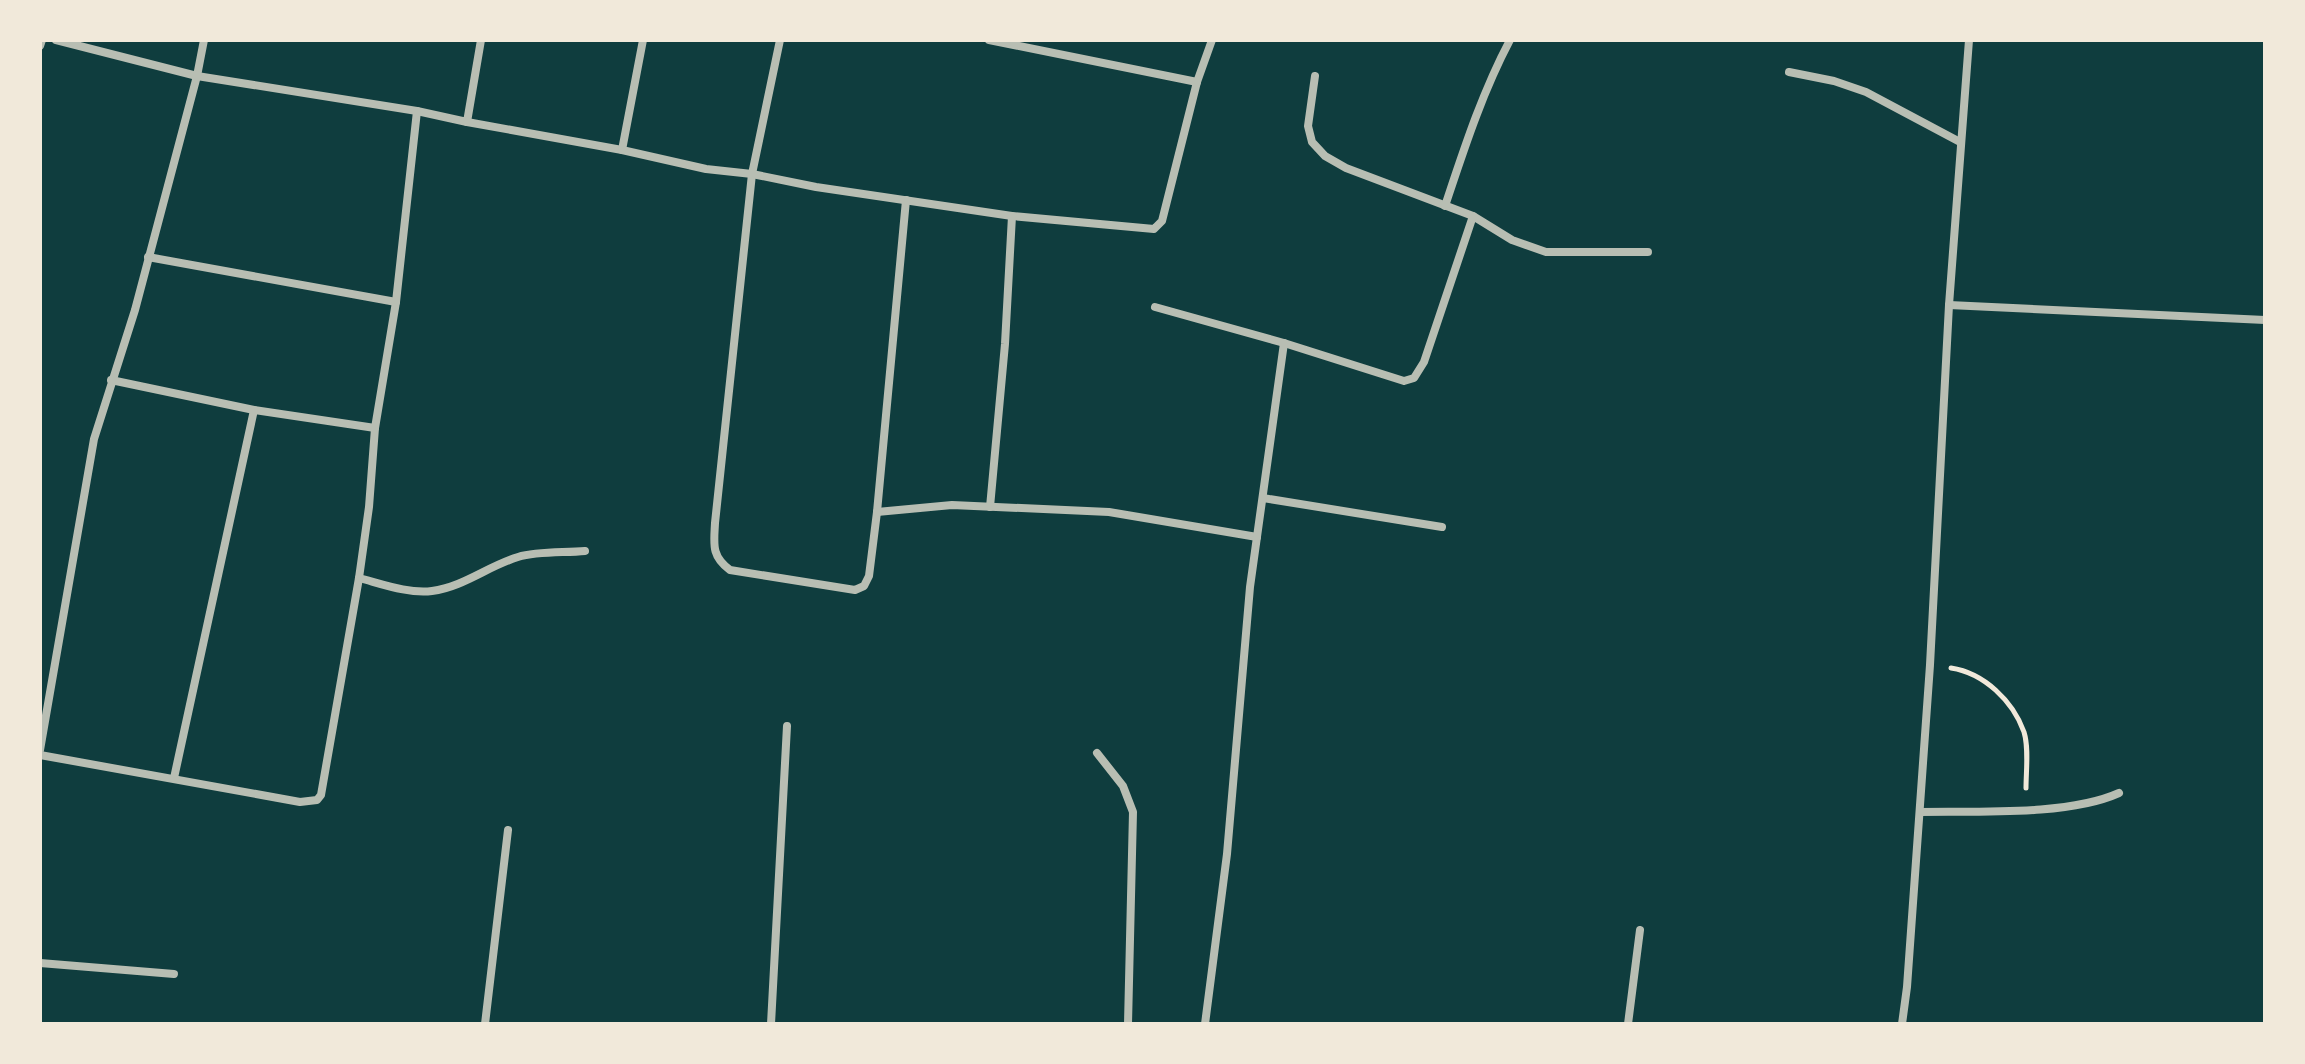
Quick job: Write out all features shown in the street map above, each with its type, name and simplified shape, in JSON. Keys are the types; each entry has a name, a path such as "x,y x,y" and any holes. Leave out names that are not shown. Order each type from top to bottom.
{"street":[{"path":"40,46 42,40"},
{"path":"56,40 197,76 417,111 706,169 1012,216 1154,229 1162,221 1197,82 1212,40"},
{"path":"204,40 135,310 111,380 91,455 40,752 300,802 317,800 324,786 359,578 369,507 375,428 396,302 417,111"},
{"path":"467,122 481,40"},
{"path":"622,150 643,40"},
{"path":"780,40 752,174 715,523 714,547 719,562 730,570 855,590 864,586 869,576 906,200"},
{"path":"989,40 1197,82"},
{"path":"1445,206 1474,118 1510,40"},
{"path":"1902,1024 1920,812 1949,305 1969,40"},
{"path":"1789,72 1834,81 1866,92 1960,142"},
{"path":"1315,76 1308,126 1312,142 1325,156 1346,168 1473,216 1512,240 1546,252 1648,252"},
{"path":"990,507 1005,344 1012,216"},
{"path":"1155,307 1404,381 1414,378 1424,362 1473,216"},
{"path":"148,257 396,302"},
{"path":"1949,305 2265,320"},
{"path":"1205,1024 1227,854 1250,587 1284,343"},
{"path":"111,380 254,410 375,428"},
{"path":"174,778 254,410"},
{"path":"1263,498 1442,527"},
{"path":"877,512 952,505 1109,512 1257,537"},
{"path":"359,578 399,588 429,591 455,586 482,571 521,556 585,551"},
{"path":"771,1024 787,726"},
{"path":"1097,753 1123,786 1133,812 1128,1024"},
{"path":"1920,812 2027,810 2100,802 2119,793"},
{"path":"485,1024 508,830"},
{"path":"1628,1024 1640,930"},
{"path":"40,963 174,974"}],"path":[{"path":"1930,665 1963,670 1984,681 2009,703 2025,734 2027,810"}]}
